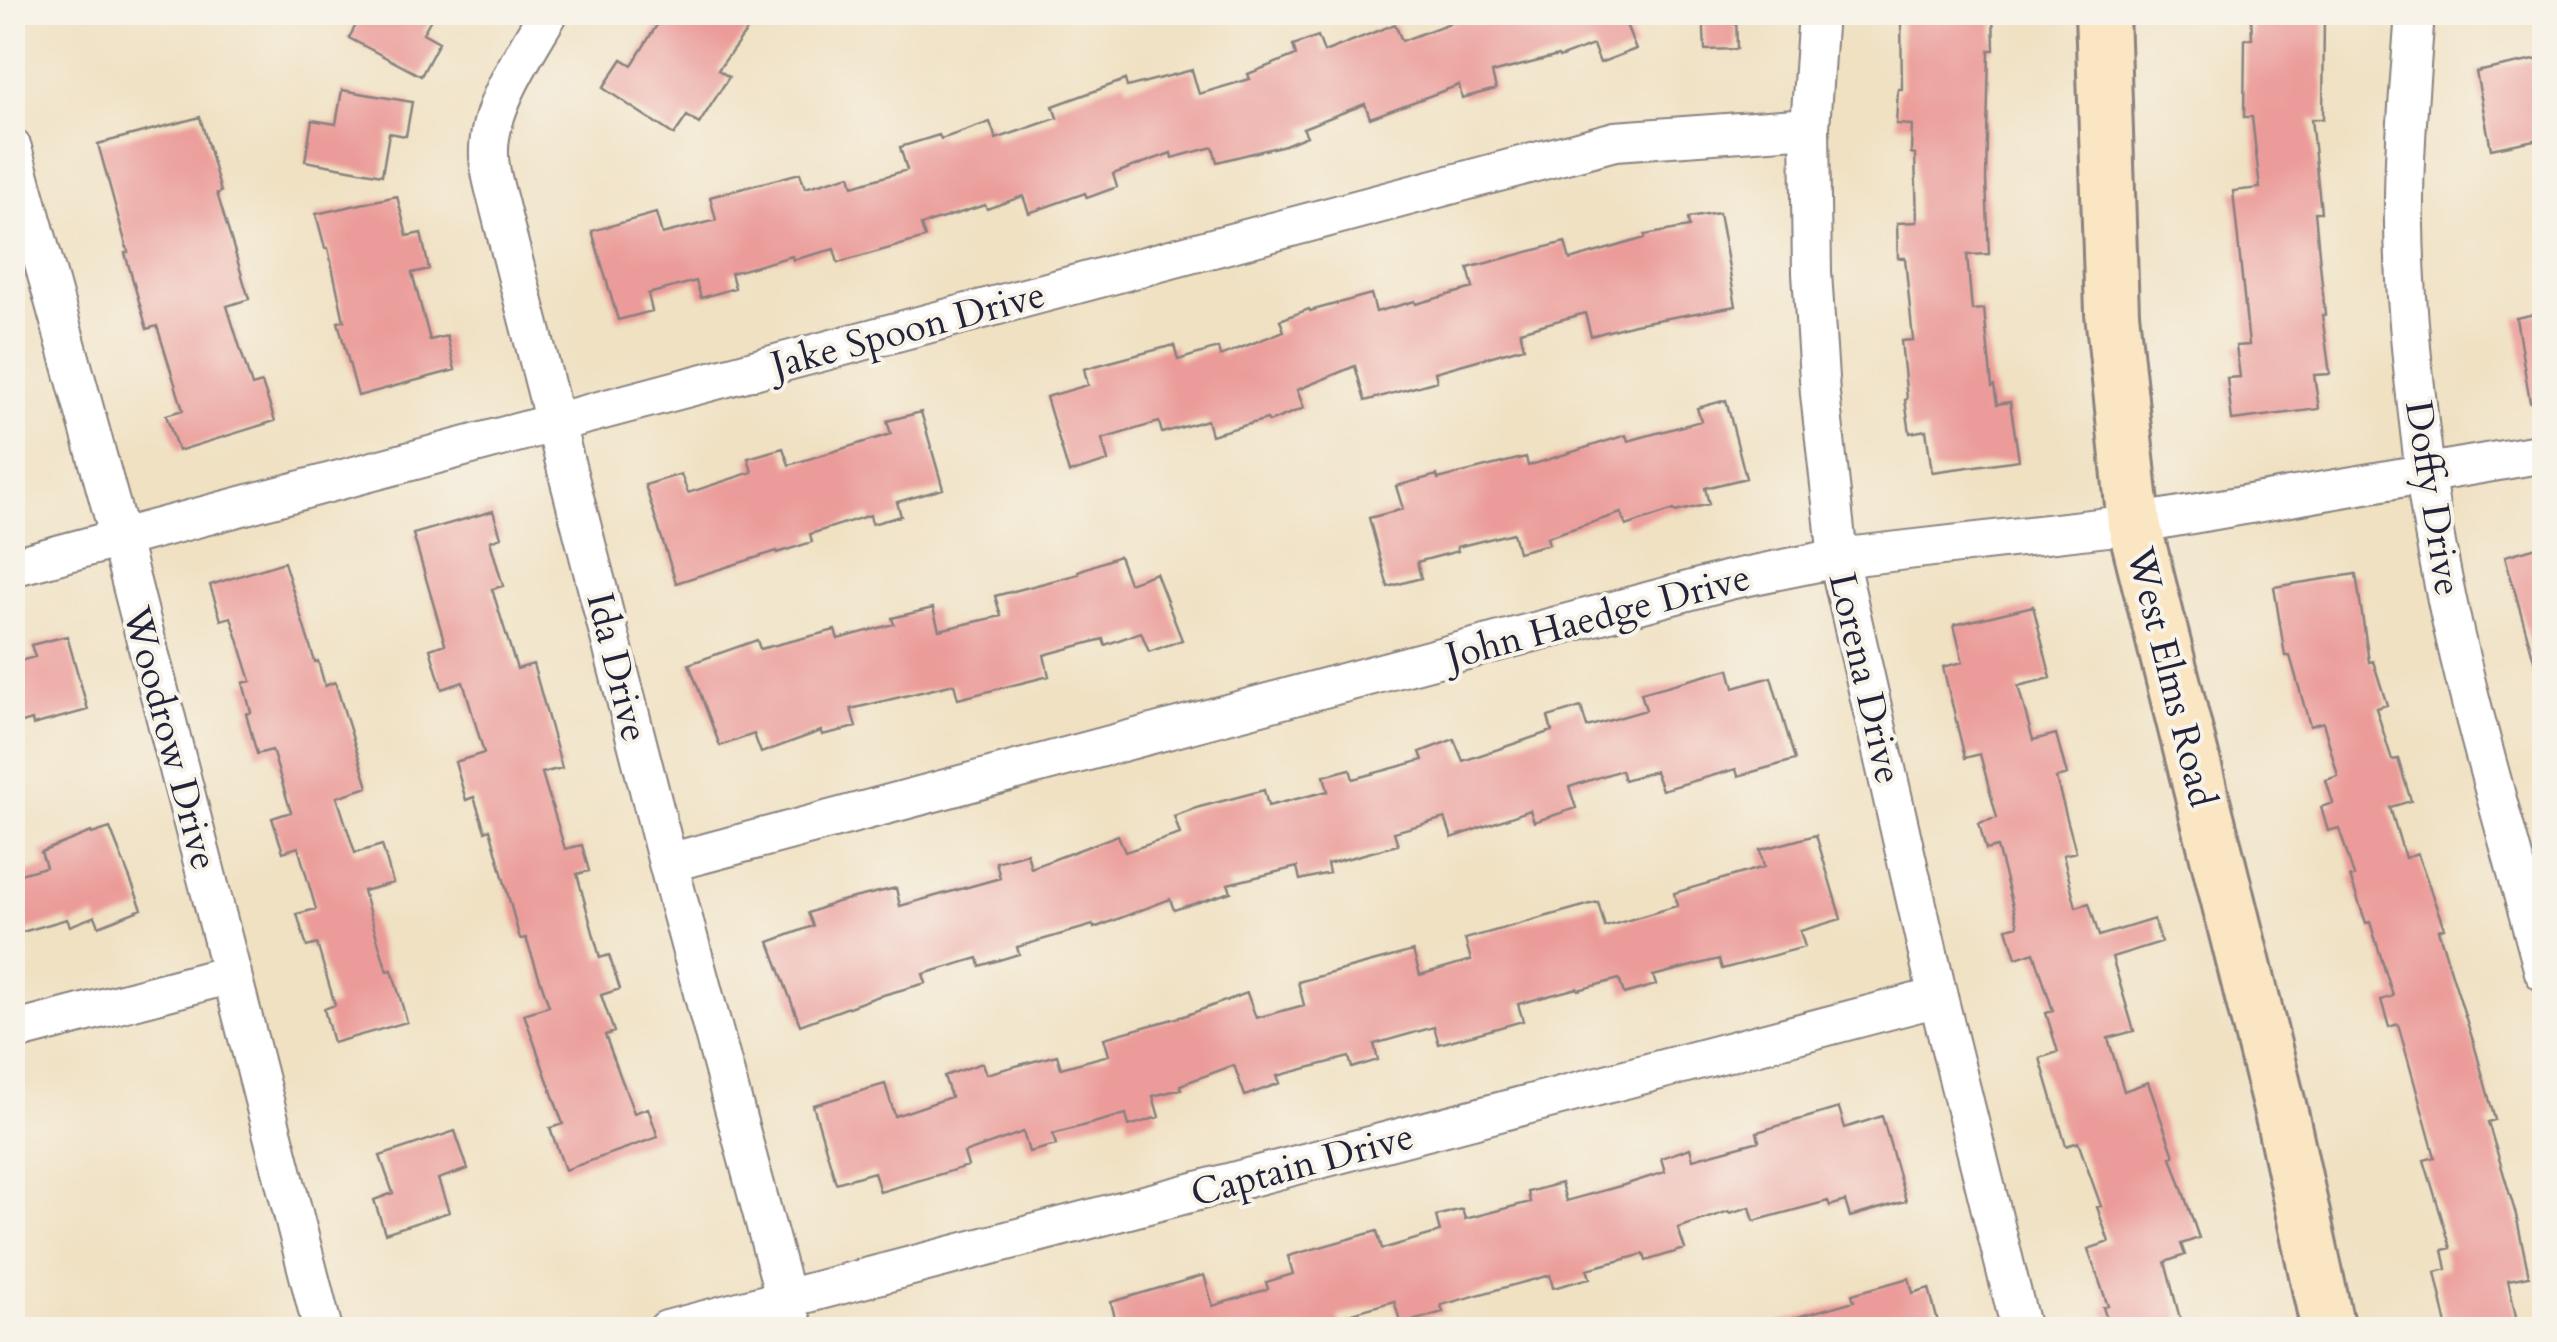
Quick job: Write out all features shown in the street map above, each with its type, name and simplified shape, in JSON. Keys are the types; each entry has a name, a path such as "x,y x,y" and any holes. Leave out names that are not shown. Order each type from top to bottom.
{"main road":[{"name":"West Elms Road","path":"2102,12 2112,312 2134,524 2282,1121 2328,1330"}],"street":[{"name":"Ida Drive","path":"550,12 506,86 488,154 668,863 790,1314"},
{"name":"Lorena Drive","path":"1818,12 1810,128 1812,274 1818,377 1838,558 1938,998 2021,1330"},
{"name":"Doffy Drive","path":"2415,12 2404,224 2426,475 2449,607 2470,696 2539,931 2544,972"},
{"name":"Jake Spoon Drive","path":"12,567 1615,141 1810,128"},
{"name":"Woodrow Drive","path":"12,148 120,540 323,1330"},
{"name":"John Haedge Drive","path":"668,863 1710,585 1838,558 2134,524 2544,453"},
{"path":"12,1032 232,974"},
{"name":"Captain Drive","path":"666,1330 790,1314 1938,998"}],"building":[{"path":"363,12 435,12 423,33 439,42 421,76 349,38"},
{"path":"665,12 761,12 718,70 729,77 699,124 687,116 674,135 603,88 622,59 632,65"},
{"path":"1456,12 1621,12 1636,49 1600,63 1593,45 1559,58 1492,73 1496,89 1462,98 1459,85 1370,118 1365,104 1303,128 1307,136 1285,145 1217,162 1213,147 1172,158 1171,153 1113,174 1117,187 1087,198 1085,193 1029,213 1023,196 987,209 985,205 921,225 925,238 838,263 834,249 731,273 735,288 701,298 696,281 648,294 652,311 618,320 592,231 656,213 662,234 716,220 710,197 800,173 805,188 850,175 853,186 907,170 900,147 939,135 941,139 990,122 996,139 1057,118 1053,106 1125,80 1127,87 1192,70 1199,94 1250,79 1248,74 1296,55 1293,45 1318,36 1324,52 1395,24 1402,41 1458,20"},
{"path":"1703,12 1736,12 1737,49 1705,50"},
{"path":"1993,12 1986,180 1989,254 1967,255 1972,310 1984,309 1992,387 1997,404 2010,402 2019,460 1932,472 1926,430 1910,433 1905,400 1901,341 1913,340 1905,258 1898,258 1897,223 1917,222 1912,125 1896,124 1898,89 1902,89 1901,15"},
{"path":"2251,12 2324,12 2323,119 2311,119 2321,212 2315,212 2322,315 2330,374 2314,375 2319,409 2232,420 2227,378 2240,377 2236,346 2249,345 2233,191 2260,188 2252,117 2244,117 2245,39 2252,39"},
{"path":"2544,58 2544,138 2491,149 2476,72"},
{"path":"342,90 412,102 406,136 389,133 382,175 305,161 312,120 336,124"},
{"path":"200,117 221,192 217,193 249,299 227,306 252,386 262,383 275,421 178,451 166,415 183,410 157,326 147,329 98,144"},
{"path":"397,196 407,236 421,233 429,269 412,273 430,340 447,336 455,370 358,396 338,322 344,321 328,248 316,214"},
{"path":"1719,213 1736,306 1634,324 1591,336 1585,313 1520,331 1524,347 1435,372 1437,381 1365,401 1355,366 1297,390 1304,408 1269,422 1267,419 1211,435 1207,420 1162,433 1159,422 1102,439 1108,461 1069,473 1046,397 1088,385 1084,369 1174,345 1178,360 1218,348 1220,356 1284,331 1280,320 1309,309 1371,294 1376,312 1415,301 1416,304 1473,288 1468,268 1565,242 1570,260 1645,235 1689,227 1688,218"},
{"path":"2544,312 2544,400 2530,402 2516,318"},
{"path":"1726,400 1746,478 1705,488 1709,504 1674,510 1626,526 1621,513 1547,537 1549,544 1518,552 1513,533 1457,547 1458,551 1417,562 1421,578 1388,587 1369,518 1403,509 1396,486 1526,457 1528,466 1626,435 1628,441 1701,421 1697,408"},
{"path":"921,412 943,489 897,502 901,516 872,524 870,515 810,534 812,542 676,583 645,485 681,474 688,493 752,472 748,458 783,448 789,465 891,434 887,421"},
{"path":"493,511 501,537 490,541 503,586 492,589 517,669 533,664 562,768 542,773 565,849 582,845 589,871 577,874 600,958 609,955 620,989 601,995 614,1032 605,1035 634,1113 648,1108 658,1137 565,1170 550,1128 563,1124 524,1014 549,1006 526,938 520,939 490,829 485,831 474,797 466,800 455,762 484,753 463,682 442,689 430,649 445,644 413,534"},
{"path":"2544,545 2544,666 2536,667 2505,556"},
{"path":"1119,556 1129,583 1156,573 1182,640 1149,652 1141,632 1105,645 1103,639 1044,655 1049,676 958,699 954,684 851,709 856,727 822,735 821,731 761,753 754,734 720,746 689,664 757,640 760,649 835,630 838,639 894,624 892,618 933,608 939,630 1001,616 995,596 1079,574 1078,571"},
{"path":"284,562 315,662 318,661 325,686 335,682 368,787 337,797 355,853 382,845 393,883 363,891 407,1022 333,1043 324,1009 335,1005 317,944 307,947 297,914 316,909 298,847 283,852 272,818 291,812 272,750 257,754 246,714 251,712 243,683 251,681 231,617 221,620 210,585"},
{"path":"2356,574 2369,662 2373,661 2387,705 2376,708 2392,760 2398,759 2411,801 2390,807 2405,858 2417,853 2444,928 2438,930 2495,1120 2488,1122 2516,1215 2529,1276 2508,1280 2519,1330 2448,1330 2435,1272 2447,1269 2443,1250 2451,1248 2424,1160 2435,1157 2398,1024 2389,1027 2381,1000 2393,996 2370,922 2366,923 2350,877 2354,876 2339,828 2328,831 2321,807 2333,803 2326,780 2338,776 2323,722 2310,726 2290,656 2285,656 2274,587"},
{"path":"2033,606 2051,678 2018,686 2033,740 2056,734 2067,775 2056,778 2076,852 2063,855 2076,907 2089,903 2099,936 2154,919 2161,942 2112,957 2134,1031 2108,1038 2124,1091 2148,1082 2199,1238 2181,1244 2185,1255 2165,1262 2183,1330 2110,1330 2103,1307 2108,1306 2088,1249 2109,1242 2097,1207 2101,1206 2078,1142 2066,1146 2040,1058 2058,1052 2046,1013 2053,1011 2034,952 2016,958 2007,928 2018,925 1997,847 1986,850 1979,823 1997,818 1980,754 1965,758 1943,667 1963,662 1954,625"},
{"path":"67,636 88,710 33,725 32,720 12,726 12,663 35,657 31,645"},
{"path":"1729,669 1734,688 1771,677 1795,760 1738,776 1736,769 1662,790 1655,771 1624,780 1621,770 1569,787 1576,808 1534,822 1530,810 1452,838 1445,818 1394,832 1398,845 1327,864 1329,873 1300,880 1297,867 1228,884 1231,892 1174,910 1170,899 1094,928 1093,925 1017,947 1019,954 980,966 978,958 923,974 926,983 800,1025 769,942 813,926 808,913 837,902 896,888 900,906 1000,878 996,862 1027,853 1031,868 1118,835 1125,852 1180,834 1174,816 1196,808 1264,790 1268,806 1328,791 1324,776 1350,769 1353,779 1423,760 1420,752 1454,739 1463,761 1552,731 1548,717 1581,707 1587,727 1646,710 1641,693"},
{"path":"110,828 142,909 99,926 95,916 70,926 67,919 12,935 12,876 46,867 41,852"},
{"path":"1816,835 1841,919 1800,931 1805,947 1722,969 1719,959 1653,976 1656,985 1624,994 1619,979 1577,988 1518,1004 1523,1021 1439,1044 1434,1027 1374,1044 1378,1060 1352,1068 1349,1057 1277,1076 1280,1083 1245,1096 1234,1065 1180,1085 1181,1089 1153,1096 1159,1117 1129,1126 1126,1114 1053,1134 1056,1145 1029,1152 1023,1132 964,1153 968,1166 880,1192 874,1172 836,1183 813,1105 885,1084 895,1116 951,1097 944,1076 982,1063 986,1074 1057,1055 1061,1068 1109,1055 1104,1038 1184,1016 1247,993 1256,1018 1304,1005 1298,982 1413,951 1420,975 1471,960 1465,939 1598,902 1605,927 1677,906 1674,893 1764,867 1760,850"},
{"path":"1839,1108 1845,1128 1882,1116 1906,1201 1850,1217 1845,1201 1830,1206 1828,1201 1754,1221 1750,1207 1729,1211 1678,1228 1685,1249 1646,1261 1644,1254 1587,1269 1590,1278 1553,1288 1550,1275 1441,1305 1443,1312 1401,1324 1394,1301 1338,1317 1342,1330 1118,1330 1111,1302 1204,1275 1213,1306 1268,1289 1266,1282 1293,1274 1288,1256 1377,1231 1382,1249 1440,1232 1436,1216 1462,1209 1465,1219 1530,1202 1528,1192 1561,1183 1566,1201 1665,1172 1661,1158 1690,1148 1693,1159 1759,1141 1757,1132"},
{"path":"455,1131 468,1169 438,1179 449,1212 385,1233 374,1200 393,1193 380,1156"},
{"path":"1909,1278 1913,1293 1929,1288 1940,1330 1781,1330 1780,1322 1854,1301 1852,1294"}]}
